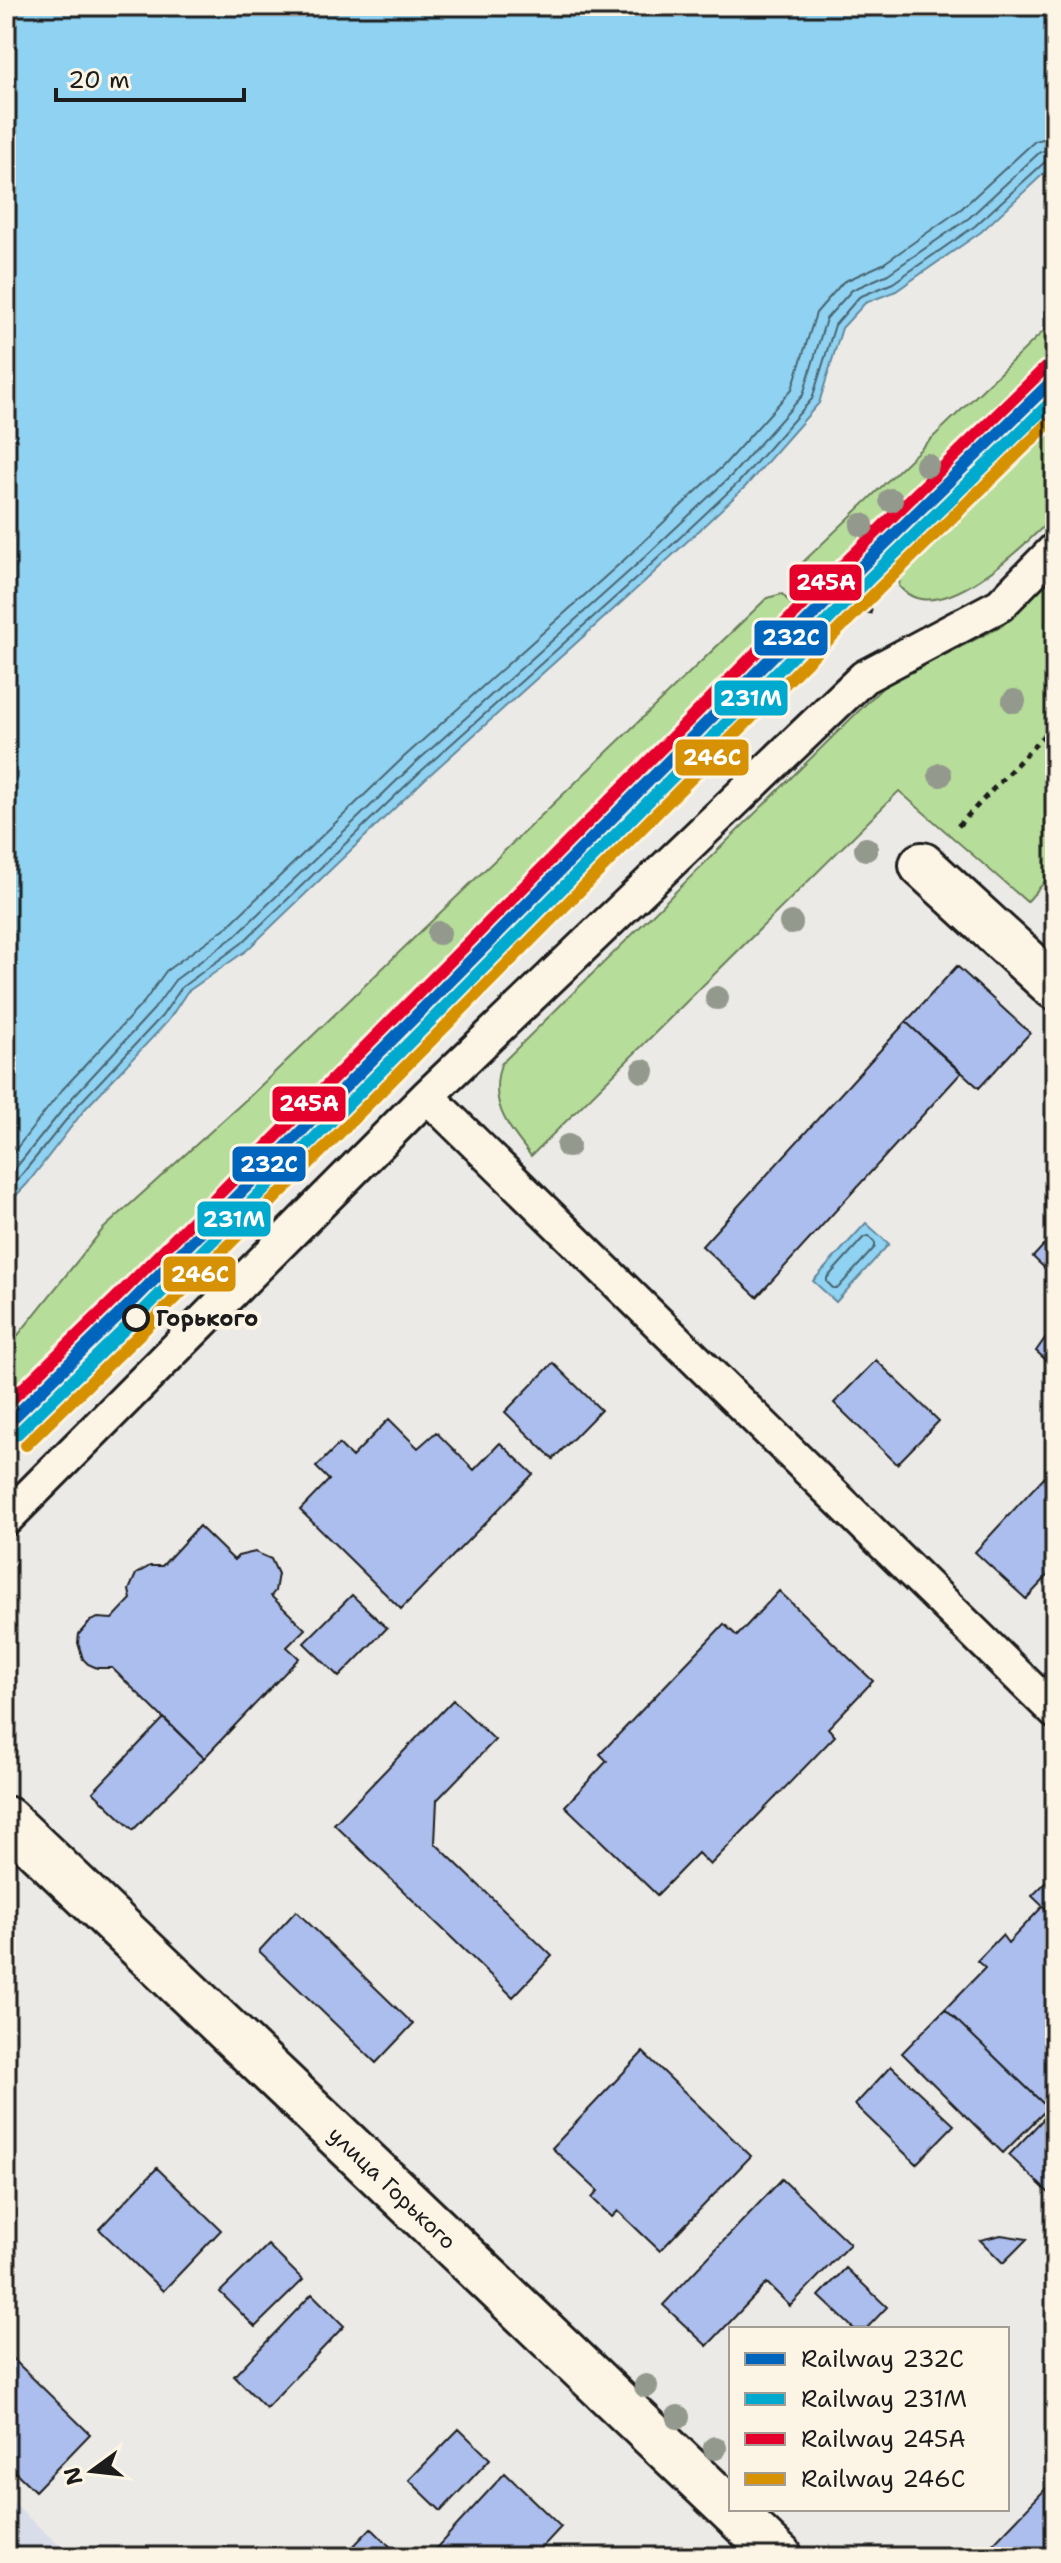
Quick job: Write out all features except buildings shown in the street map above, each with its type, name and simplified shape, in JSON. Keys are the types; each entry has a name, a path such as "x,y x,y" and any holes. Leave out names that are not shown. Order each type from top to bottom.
{"street":[{"path":"922,865 1055,987"},
{"name":"улица Горького","path":"6,1819 729,2508"},
{"name":"улица Горького","path":"732,2511 780,2557"}],"lane":[{"path":"6,1519 427,1096 864,677 1000,605 1055,549"},
{"path":"427,1096 1055,1712"}],"path":[{"path":"869,614 876,583 1055,406"},
{"path":"922,865 1055,724"}],"shaded area":[{"path":"6,2497 72,2557 6,2557"}],"green space":[{"path":"1055,320 1055,365 833,580 822,584 812,582 801,564"},
{"path":"1055,422 1055,515 1003,563 958,592 936,599 916,598 899,586 901,572"},
{"path":"1055,573 1055,870 1027,902 899,791 531,1156 502,1114 497,1091 501,1064 885,685 1002,626"},
{"path":"782,594 795,608 790,623 6,1397 6,1350 103,1229 251,1095 767,598"}],"water":[{"path":"6,6 1055,6 1055,163 981,232 896,291 865,303 842,328 819,403 745,487 425,779 247,950 187,992 168,1021 85,1109 6,1206"},
{"path":"866,1223 889,1244 836,1302 813,1281"}],"rail line":[{"name":"245А","path":"6,1405 119,1295 850,558 1045,368"},
{"name":"232C","path":"6,1425 129,1305 860,568 1055,378"},
{"name":"231М","path":"16,1435 139,1315 870,578 1055,398"},
{"name":"246С","path":"26,1445 149,1325 880,588 1055,417"}],"place":[{"name":"Горького","path":"136,1318"}]}
